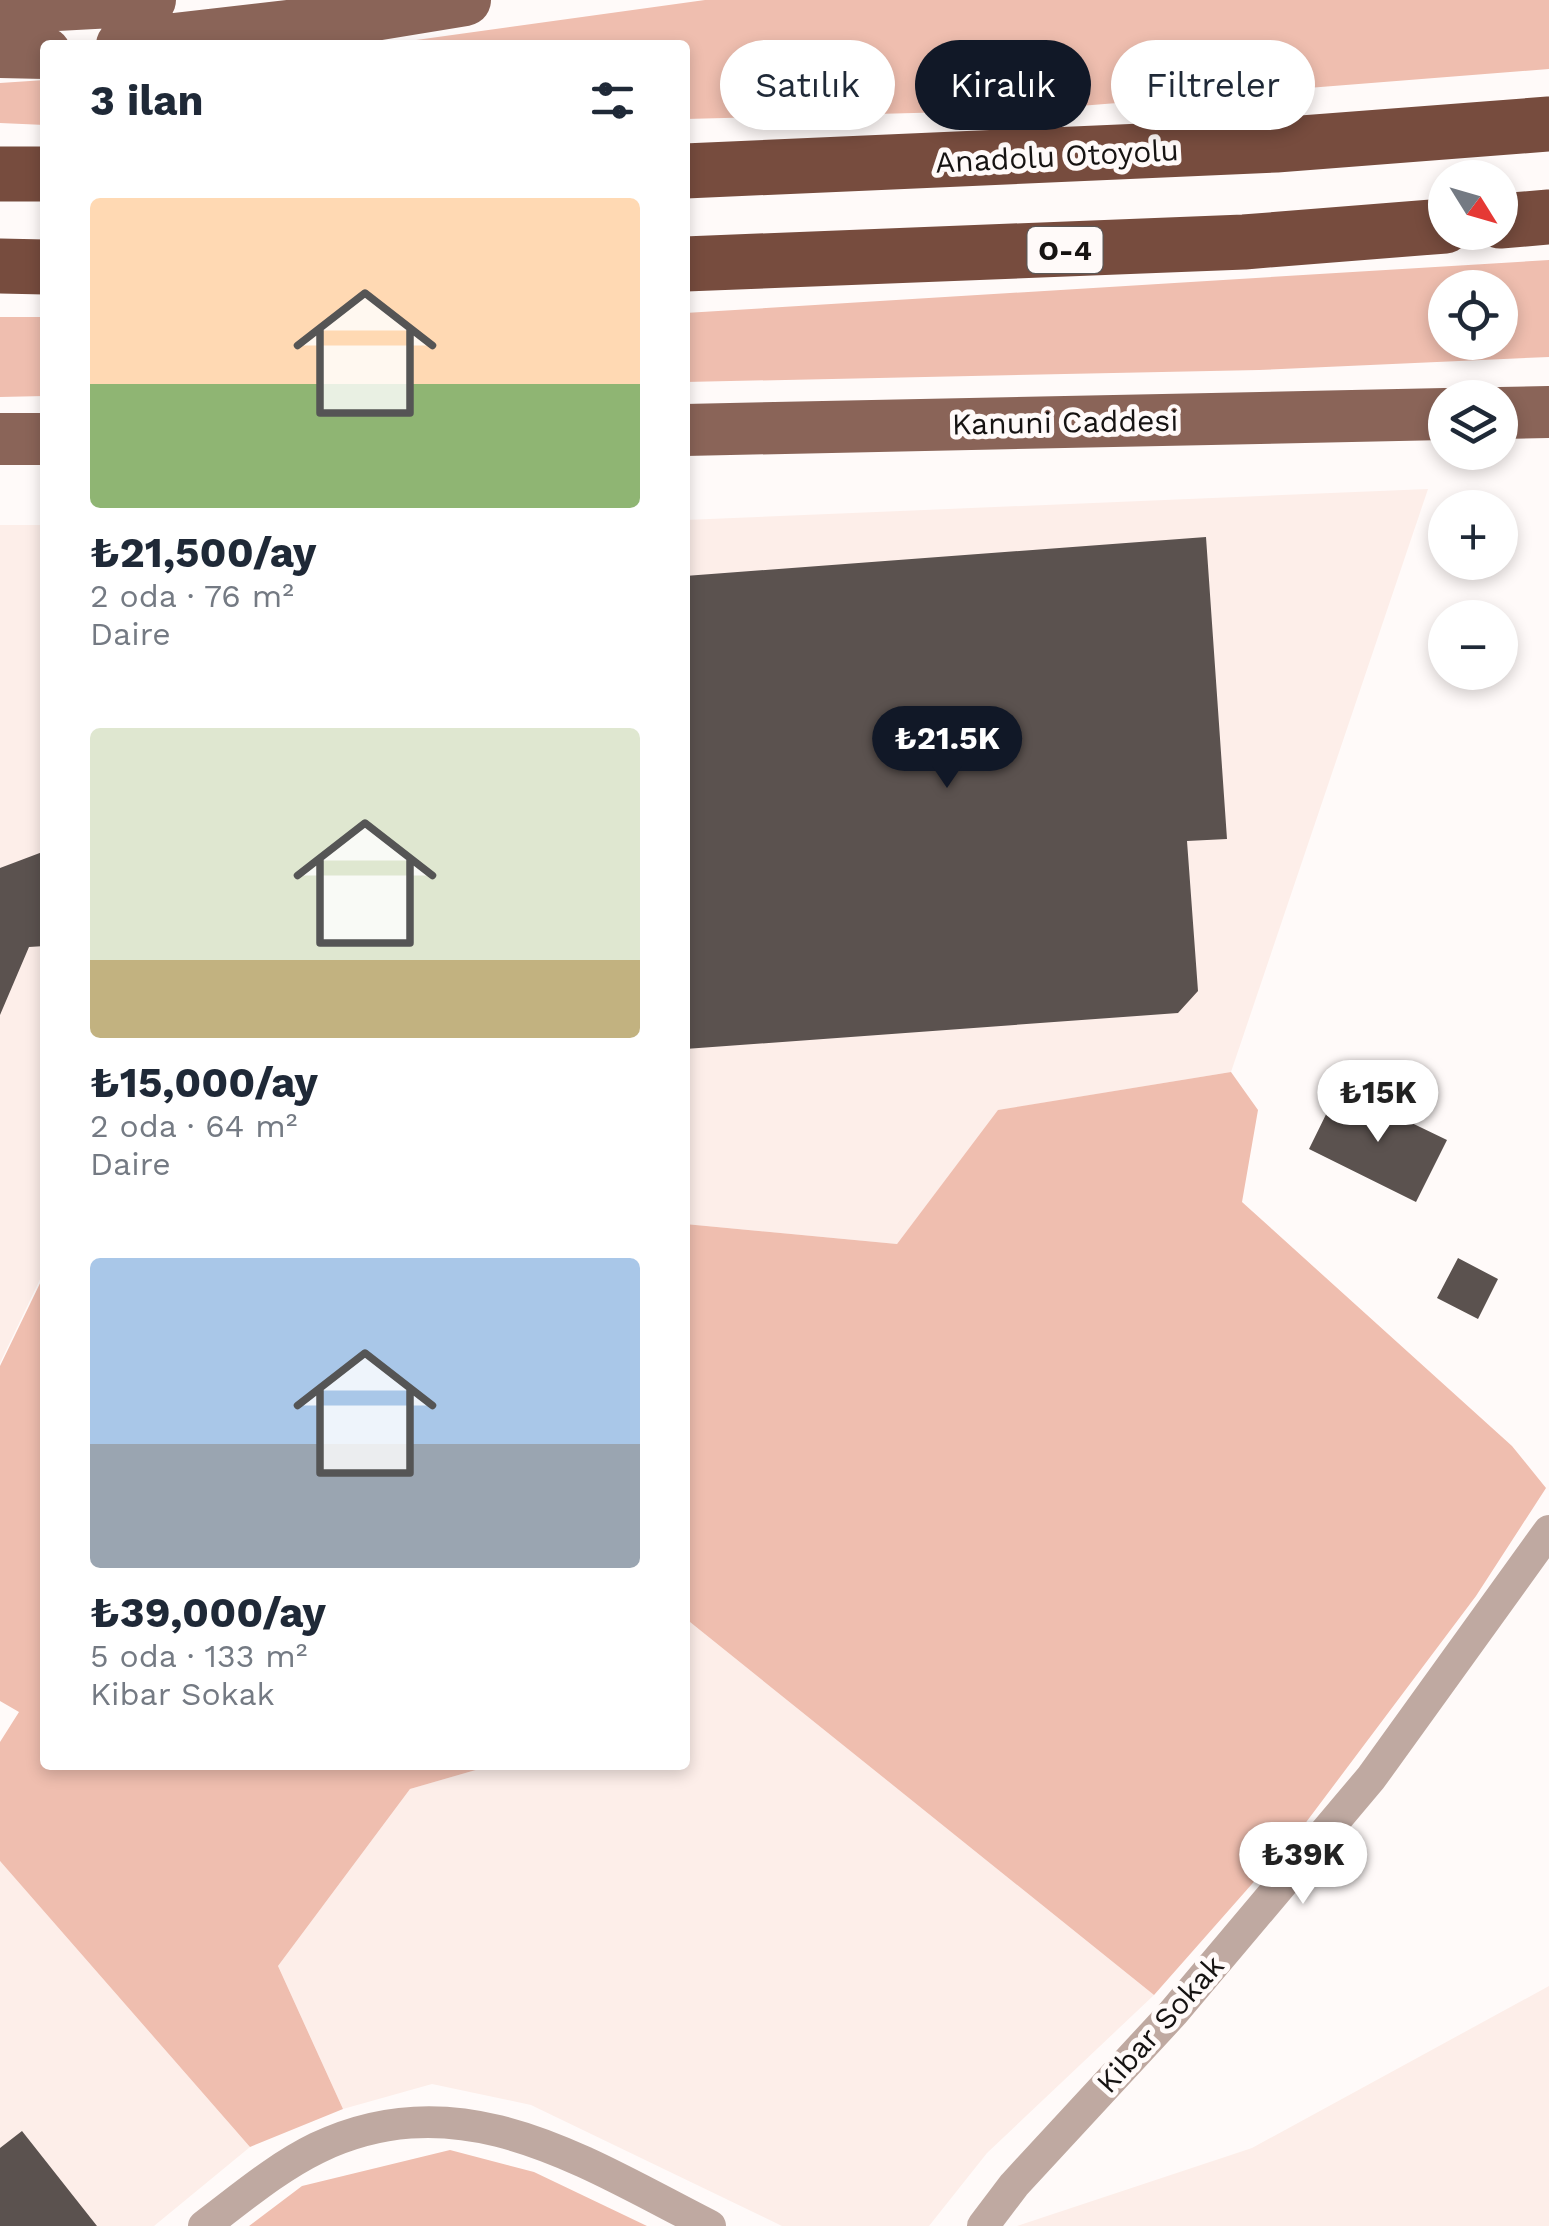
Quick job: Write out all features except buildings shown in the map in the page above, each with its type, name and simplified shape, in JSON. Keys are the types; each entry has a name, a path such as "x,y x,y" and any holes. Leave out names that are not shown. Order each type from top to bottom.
{"highway":[{"name":"Anadolu Otoyolu","path":"690,171 1276,145 1549,124"},
{"path":"0,174 40,174"},
{"path":"1518,220 1549,217"},
{"name":"O-4","path":"690,264 1244,242 1428,227"},
{"path":"0,266 40,266"}],"main road":[{"path":"0,8 150,0"},
{"path":"167,40 349,20 466,0"},
{"path":"0,52 40,52"},
{"path":"1518,413 1549,412"},
{"name":"Kanuni Caddesi","path":"690,430 1428,414"},
{"path":"0,439 40,439"}],"street":[{"name":"Kibar Sokak","path":"983,2226 1014,2184 1173,2013 1372,1778 1549,1531"},
{"path":"204,2226 318,2148 372,2129 416,2121 507,2130 710,2226"}],"shaded area":[{"path":"705,0 1549,0 1549,69 1315,87 1315,40 1111,40 1111,104 1091,105 1091,40 915,40 915,113 895,114 895,40 720,40 720,118 690,119 690,40 416,40"},
{"path":"40,80 40,125 0,123 0,83"},
{"path":"1549,260 1549,357 1518,358 1518,270 1428,270 1428,360 1482,360 1259,370 690,382 690,313"},
{"path":"0,317 40,317 40,396 0,397"},
{"path":"1428,489 1231,1072 999,1110 897,1244 690,1224 690,520"},
{"path":"0,525 40,525 40,1279 0,1363"},
{"path":"1231,1072 1258,1110 1242,1202 1512,1446 1546,1488 1476,1596 1304,1825 1154,1995 690,1622 690,1224 897,1244 998,1110"},
{"path":"40,1283 40,1770 476,1770 410,1789 278,1966 343,2109 250,2147 0,1861 0,1742 19,1712 0,1701 0,1366"},
{"path":"690,1622 1154,1995 987,2153 929,2226 782,2226 531,2105 432,2084 343,2109 278,1966 410,1789 476,1770 690,1770"},
{"path":"0,1861 250,2147 154,2226 0,2226"},
{"path":"1549,1986 1549,2226 1017,2226 1252,2148"},
{"path":"450,2150 534,2172 647,2226 249,2226 302,2186"}]}
